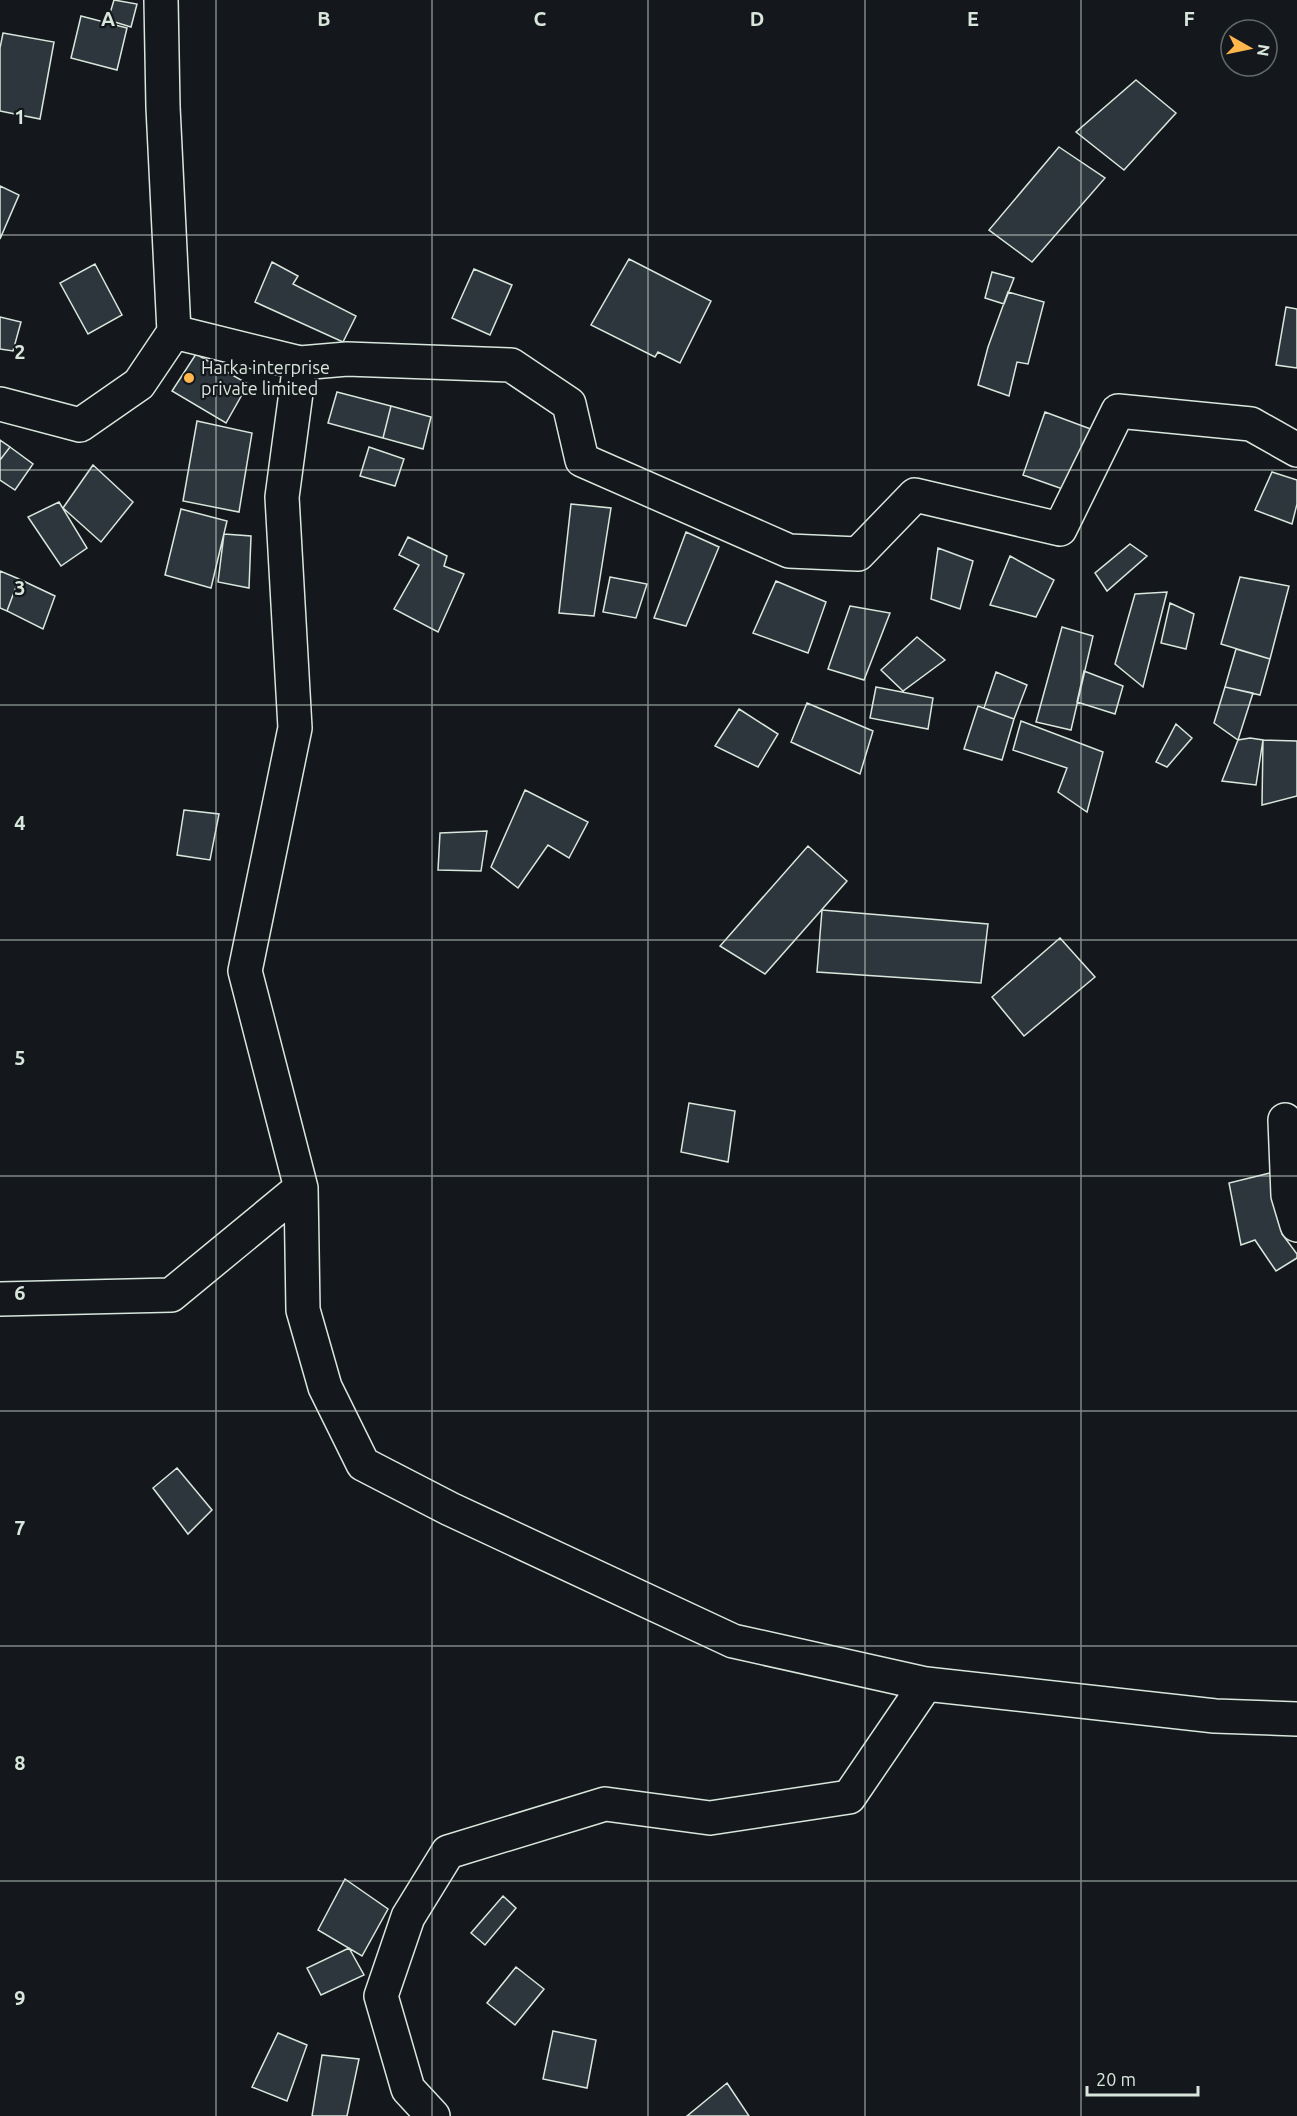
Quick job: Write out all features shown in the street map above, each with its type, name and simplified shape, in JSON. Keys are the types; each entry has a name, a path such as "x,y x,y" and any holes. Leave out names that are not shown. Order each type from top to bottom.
{"street":[{"path":"0,404 80,425 139,384 174,332 163,107 161,0"},
{"path":"174,332 300,363 347,359 511,365 569,404 582,460 789,550 858,554 915,495 1060,530 1118,411 1251,424 1297,450"},
{"path":"300,363 282,497 295,728 244,970 301,1188 303,1310 325,1387 363,1464 450,1509 733,1641 926,1684 1215,1716 1297,1719"},
{"path":"1286,1120 1288,1195 1297,1225"},
{"path":"0,1299 171,1295 301,1188"},
{"path":"433,2116 408,2089 381,1996 408,1917 448,1852 605,1804 710,1818 849,1797 926,1684"}],"building":[{"path":"114,0 137,4 131,27 108,20"},
{"path":"81,16 127,28 117,70 71,58"},
{"path":"3,33 54,42 40,119 0,111 0,48"},
{"path":"1136,80 1176,113 1124,170 1076,132"},
{"path":"1059,147 1105,178 1032,262 989,230"},
{"path":"0,186 19,195 0,239"},
{"path":"629,259 711,301 680,363 658,352 655,357 591,325"},
{"path":"272,262 298,276 293,284 356,316 343,342 255,302"},
{"path":"95,264 122,315 88,334 60,283"},
{"path":"474,269 512,285 490,335 452,318"},
{"path":"992,272 1014,278 1004,304 985,298"},
{"path":"1008,292 1044,302 1028,364 1017,362 1009,396 978,385 988,347"},
{"path":"1286,307 1297,309 1297,368 1276,365"},
{"path":"0,317 21,322 13,351 0,349"},
{"path":"196,354 248,384 226,423 172,391"},
{"path":"337,392 391,406 383,438 328,423"},
{"path":"391,406 431,417 423,449 383,438"},
{"path":"1045,412 1096,431 1074,493 1023,475"},
{"path":"197,421 252,433 239,512 183,501"},
{"path":"0,440 10,447 0,460"},
{"path":"10,447 33,464 15,490 0,480 0,460"},
{"path":"369,447 404,459 395,486 360,476"},
{"path":"93,465 133,502 101,542 63,508"},
{"path":"1272,472 1297,480 1297,504 1292,524 1255,510"},
{"path":"59,502 87,548 61,566 28,517"},
{"path":"571,504 611,508 594,616 559,613"},
{"path":"181,509 227,521 211,588 165,575"},
{"path":"686,532 719,547 686,626 654,618"},
{"path":"224,534 251,536 249,588 218,582"},
{"path":"408,537 447,556 444,566 464,574 438,632 394,609 419,565 399,555"},
{"path":"1130,544 1147,556 1107,591 1095,573"},
{"path":"938,548 973,561 960,609 931,599"},
{"path":"1010,556 1054,580 1036,617 990,605"},
{"path":"0,571 19,579 7,611 0,608"},
{"path":"610,577 647,584 636,618 603,612"},
{"path":"1240,577 1289,586 1270,659 1221,644"},
{"path":"19,579 55,596 43,629 7,611"},
{"path":"776,581 826,602 808,653 753,633"},
{"path":"1167,592 1143,687 1115,664 1135,594"},
{"path":"1170,603 1194,614 1186,649 1161,643"},
{"path":"850,606 890,613 864,680 828,669"},
{"path":"1062,627 1093,636 1071,730 1036,722"},
{"path":"917,637 945,660 903,691 881,670"},
{"path":"1236,649 1270,659 1260,695 1225,687"},
{"path":"1084,671 1123,686 1115,714 1077,702"},
{"path":"996,672 1027,685 1014,719 984,708"},
{"path":"876,687 933,698 928,729 870,718"},
{"path":"1225,687 1253,693 1238,740 1214,723"},
{"path":"807,703 873,731 860,774 791,742"},
{"path":"978,706 1014,719 1002,760 964,749"},
{"path":"739,709 778,734 758,767 715,746"},
{"path":"1021,721 1103,752 1087,812 1058,792 1067,768 1013,750"},
{"path":"1176,724 1192,738 1167,767 1156,762"},
{"path":"1250,738 1263,740 1256,785 1222,781 1238,740"},
{"path":"1263,740 1297,741 1297,796 1262,805"},
{"path":"525,790 588,822 569,858 548,845 518,888 491,867"},
{"path":"184,810 219,814 210,860 177,855"},
{"path":"487,831 481,871 438,870 440,833"},
{"path":"808,846 847,881 765,974 720,946"},
{"path":"822,910 988,924 981,983 817,972"},
{"path":"1060,938 1095,977 1024,1036 992,997"},
{"path":"689,1103 735,1111 728,1162 681,1152"},
{"path":"1270,1173 1282,1234 1297,1254 1297,1258 1276,1271 1255,1240 1241,1245 1229,1183"},
{"path":"177,1468 212,1510 188,1534 153,1488"},
{"path":"345,1879 388,1909 362,1956 318,1930"},
{"path":"503,1896 516,1908 485,1945 471,1933"},
{"path":"349,1948 364,1975 321,1995 307,1968"},
{"path":"516,1967 544,1989 515,2025 487,2003"},
{"path":"553,2031 596,2040 587,2088 543,2079"},
{"path":"278,2033 307,2045 287,2101 252,2087"},
{"path":"322,2055 359,2059 347,2116 312,2116"},
{"path":"727,2083 749,2116 687,2116"}],"place":[{"name":"Harka interprise private limited","path":"189,378"}]}
